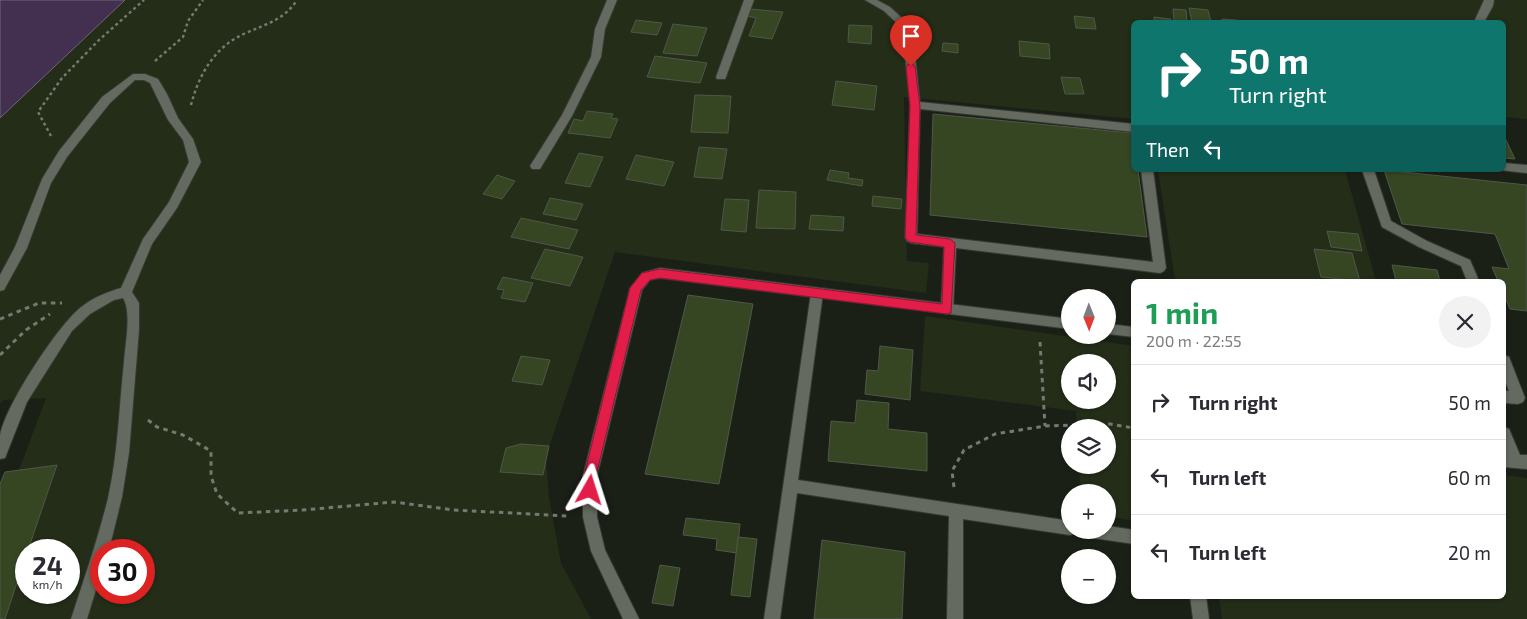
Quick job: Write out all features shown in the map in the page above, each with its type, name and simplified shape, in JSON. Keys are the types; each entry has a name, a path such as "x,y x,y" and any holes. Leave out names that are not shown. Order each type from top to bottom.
{"street":[{"path":"536,166 567,116 596,57 600,29 612,0"},
{"path":"721,78 749,0"},
{"path":"870,0 887,5 907,27 915,106 910,238 1160,268 1147,172"},
{"path":"1480,20 1488,6 1489,0"},
{"path":"0,286 22,248 46,182 63,154 106,100 133,77 145,77 154,81 162,94 172,120 188,139 195,162 173,205 147,242 126,292"},
{"path":"915,106 1131,128"},
{"path":"1506,167 1527,169"},
{"path":"1369,172 1386,224 1422,244 1466,263 1472,279"},
{"path":"947,309 950,243"},
{"path":"631,619 598,551 590,517 590,476 636,288 646,276 660,273 1061,323"},
{"path":"79,619 103,544 115,497 122,453 133,303 126,292"},
{"path":"0,453 22,399 68,327 86,310 111,296 126,292"},
{"path":"772,619 816,293"},
{"path":"1116,330 1131,332"},
{"path":"1506,366 1518,398 1506,396"},
{"path":"1506,438 1515,461"},
{"path":"790,485 1061,527"},
{"path":"955,619 956,512"},
{"path":"1116,534 1131,537"},
{"path":"1198,599 1201,619"}],"path":[{"path":"63,154 38,112 62,78 99,40 144,0"},
{"path":"133,77 168,51 183,37 188,21 203,0"},
{"path":"191,106 195,89 207,64 221,47 242,34 277,20 288,13 297,0"},
{"path":"0,319 38,303 66,303"},
{"path":"1039,320 1045,426"},
{"path":"126,402 157,427 183,435 211,451 211,476 217,494 238,512 303,510 394,502 454,510 590,517"},
{"path":"956,512 952,471 964,450 996,434 1045,426 1110,424 1131,428"}],"green space":[{"path":"125,0 1527,0 1527,119 1506,117 1506,20 1131,20 1131,119 904,97 907,261 929,263 926,293 615,252 546,456 549,497 561,563 591,619 5,619 15,589 15,604 80,604 80,539 32,539 57,465 19,470 46,398 3,400 0,404 0,118"},
{"path":"1158,172 1346,172 1375,279 1175,279"},
{"path":"925,316 1061,336 1061,344 1116,343 1131,346 1131,520 1116,518 1116,484 1080,484 1079,474 1116,474 1116,419 1076,419 1076,411 920,391"},
{"path":"1506,475 1527,478 1527,619 1222,619 1219,599 1506,599"}],"shaded area":[{"path":"0,0 125,0 0,118"}],"building":[{"path":"1189,8 1208,10 1210,20 1192,20"},
{"path":"750,9 783,12 772,39 749,36 756,18 747,16"},
{"path":"1173,9 1186,10 1187,20 1174,20"},
{"path":"1074,16 1094,18 1096,29 1076,28"},
{"path":"1154,17 1171,19 1171,20 1154,20"},
{"path":"636,20 662,23 657,35 631,32"},
{"path":"673,24 707,28 697,56 663,53"},
{"path":"849,25 872,26 871,44 848,42"},
{"path":"1019,41 1049,44 1050,59 1020,56"},
{"path":"943,43 958,44 958,53 942,51"},
{"path":"655,56 707,63 700,83 647,77"},
{"path":"1061,77 1080,78 1084,94 1065,94"},
{"path":"836,81 877,86 874,110 832,105"},
{"path":"695,95 731,96 728,133 691,132"},
{"path":"587,111 613,114 611,118 618,119 610,138 568,133 574,119 583,121"},
{"path":"933,114 1131,133 1131,172 1138,172 1147,237 930,215"},
{"path":"1506,140 1515,159 1506,158"},
{"path":"699,147 727,149 722,179 694,177"},
{"path":"579,153 603,157 590,187 565,183"},
{"path":"636,155 674,162 664,186 626,179"},
{"path":"830,170 849,173 848,178 863,180 862,186 827,180"},
{"path":"1385,172 1403,172 1527,185 1527,311 1510,309 1506,300 1506,279 1497,279 1492,267 1509,269 1495,234 1402,224"},
{"path":"497,175 515,181 502,199 483,194"},
{"path":"759,190 796,192 795,229 756,228"},
{"path":"873,196 902,199 901,209 872,206"},
{"path":"550,198 583,204 576,220 543,214"},
{"path":"725,199 749,200 746,232 721,230"},
{"path":"811,215 844,217 843,231 809,229"},
{"path":"521,218 578,230 569,249 511,237"},
{"path":"1327,231 1358,234 1362,251 1331,247"},
{"path":"545,249 583,257 570,286 531,278"},
{"path":"1314,249 1352,253 1359,279 1321,277"},
{"path":"1392,265 1437,270 1439,279 1396,279"},
{"path":"503,277 533,283 525,302 501,298 504,290 497,289"},
{"path":"688,295 753,304 719,484 645,474"},
{"path":"880,346 913,350 910,400 865,394 867,370 878,371"},
{"path":"521,356 550,360 542,385 512,381"},
{"path":"857,400 889,403 888,429 927,433 927,471 828,461 831,421 855,423"},
{"path":"521,444 549,446 543,475 500,472 506,448"},
{"path":"57,465 32,539 15,539 15,589 5,619 0,619 0,484 5,472"},
{"path":"686,518 740,524 737,553 716,550 717,539 683,535"},
{"path":"738,537 757,539 750,597 731,595"},
{"path":"822,540 905,552 902,619 814,619"},
{"path":"660,565 680,568 673,606 652,603"}],"route":[{"path":"590,490 590,476 636,288 646,276 660,273 947,309 950,243 910,238 915,106 911,66"}]}
